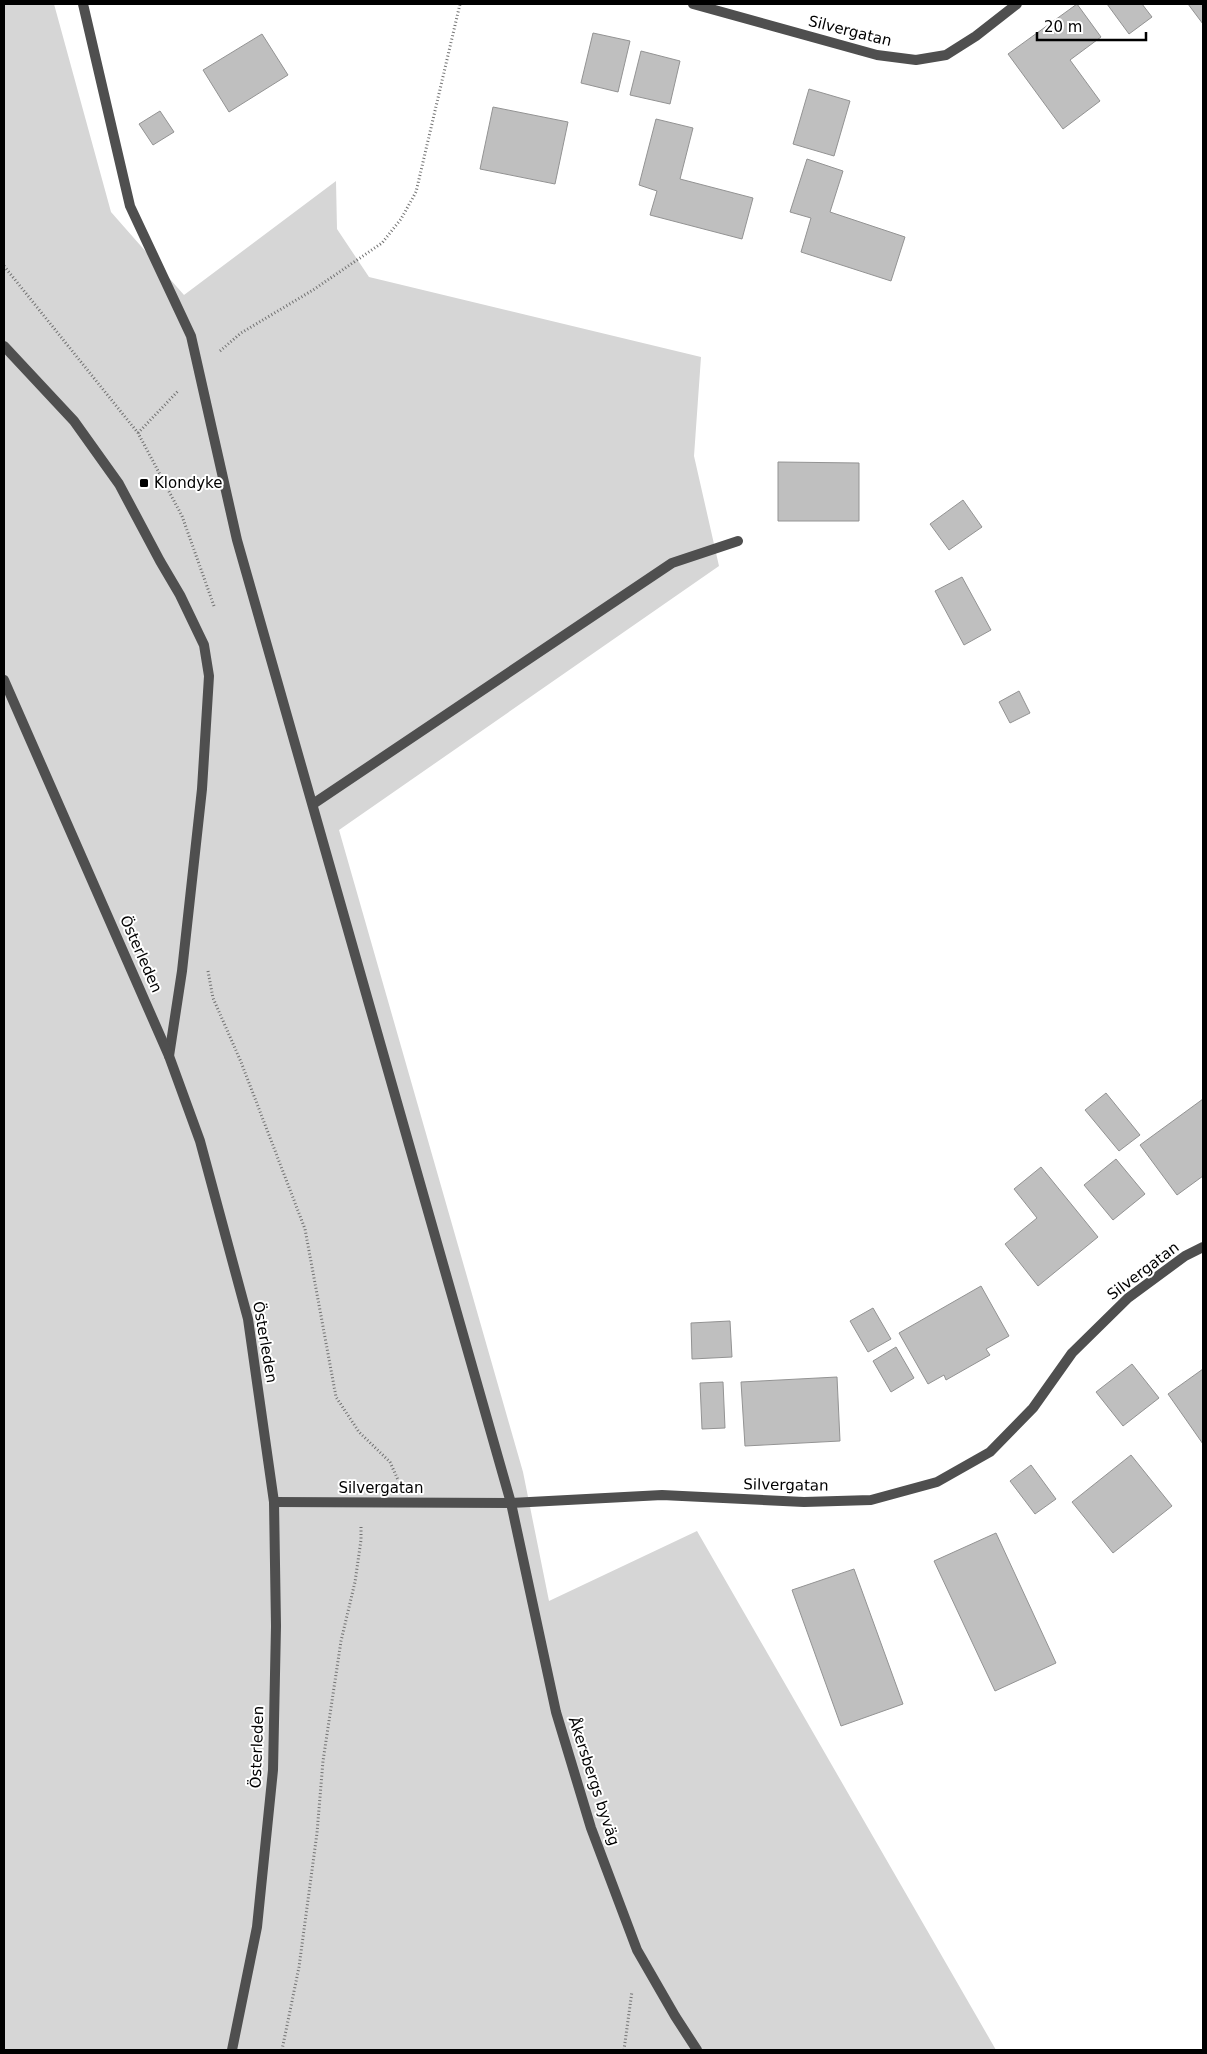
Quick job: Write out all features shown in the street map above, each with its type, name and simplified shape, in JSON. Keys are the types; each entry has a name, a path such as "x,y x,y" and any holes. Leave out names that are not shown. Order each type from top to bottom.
{"street":[{"name":"Åkersbergs byväg","path":"83,4 130,206 191,336 237,540 511,1503 556,1712 591,1828 637,1950 697,2050"},
{"name":"Silvergatan","path":"693,4 877,55 916,60 946,55 976,36 1017,4"},
{"path":"4,346 74,421 119,484 180,595 204,646 209,676 202,789 182,971 169,1056"},
{"path":"312,804 672,563 738,541"},
{"name":"Österleden","path":"4,680 169,1056 200,1142 248,1319 274,1502 276,1626 273,1770 257,1927 232,2050"},
{"name":"Silvergatan","path":"274,1502 511,1503 662,1495 804,1502 871,1500 937,1482 990,1452 1033,1408 1072,1353 1128,1298 1185,1256 1203,1247"}],"path":[{"path":"138,432 199,370 241,333 313,290 382,243 400,219 416,192 460,4"},
{"path":"4,266 138,432 182,516 217,615"},
{"path":"207,965 213,998 241,1062 305,1229 336,1397 359,1432 390,1462 399,1483 401,1503"},
{"path":"282,2050 299,1967 332,1694 341,1641 355,1582 361,1540 360,1502"},
{"path":"624,2050 637,1950"}],"shaded area":[{"path":"4,4 54,4 111,212 184,295 336,181 337,229 369,277 701,357 694,456 719,566 339,830 523,1472 549,1601 697,1531 996,2050 4,2050"}],"building":[{"path":"1077,4 1101,37 1070,60 1100,101 1063,129 1008,54"},
{"path":"1107,4 1142,4 1152,17 1129,34"},
{"path":"1188,4 1203,4 1203,24"},
{"path":"593,33 630,41 618,92 581,83"},
{"path":"262,34 288,75 229,112 203,70"},
{"path":"641,51 680,61 670,104 630,95"},
{"path":"809,89 850,101 834,156 793,144"},
{"path":"493,107 568,122 555,184 480,169"},
{"path":"160,111 174,132 153,145 139,124"},
{"path":"656,119 693,128 680,179 753,198 742,239 650,215 657,191 639,185"},
{"path":"807,159 843,171 830,212 905,237 891,281 801,252 811,218 790,212"},
{"path":"778,462 859,463 859,521 778,521"},
{"path":"963,500 982,527 949,550 930,524"},
{"path":"962,577 991,630 964,645 935,591"},
{"path":"1019,691 1030,713 1010,723 999,702"},
{"path":"1106,1093 1140,1135 1119,1151 1085,1110"},
{"path":"1203,1099 1203,1176 1177,1195 1140,1145"},
{"path":"1116,1159 1145,1194 1113,1220 1084,1185"},
{"path":"1041,1167 1098,1237 1038,1286 1005,1244 1037,1218 1014,1189"},
{"path":"981,1286 1009,1336 986,1349 990,1355 946,1380 944,1375 928,1384 899,1333"},
{"path":"873,1308 891,1339 868,1352 850,1321"},
{"path":"730,1321 732,1357 692,1359 691,1323"},
{"path":"896,1347 914,1378 891,1392 873,1361"},
{"path":"1132,1364 1159,1398 1123,1426 1096,1392"},
{"path":"1203,1369 1203,1444 1168,1394"},
{"path":"837,1377 840,1441 745,1446 741,1382"},
{"path":"723,1382 725,1428 702,1429 700,1383"},
{"path":"1131,1455 1172,1506 1113,1553 1072,1502"},
{"path":"1031,1465 1056,1499 1035,1514 1010,1481"},
{"path":"996,1533 1056,1663 995,1691 934,1561"},
{"path":"854,1569 903,1704 841,1726 792,1590"}],"place":[{"name":"Klondyke","path":"144,483"}]}
